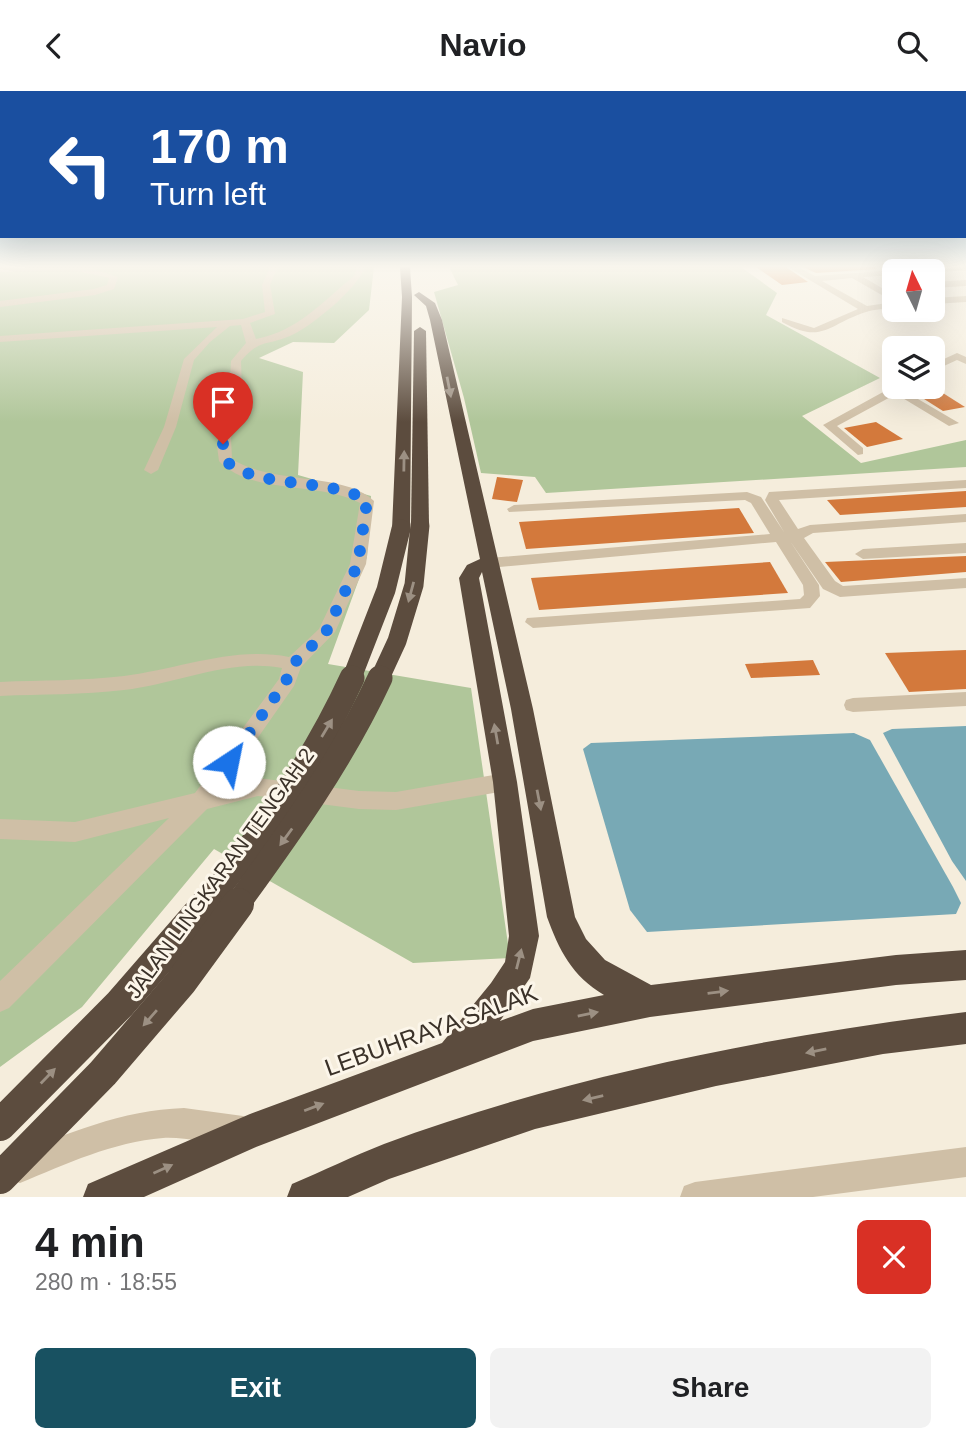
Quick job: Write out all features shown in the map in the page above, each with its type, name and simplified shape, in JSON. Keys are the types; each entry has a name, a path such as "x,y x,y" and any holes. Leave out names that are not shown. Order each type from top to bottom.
{"highway":[{"name":"JALAN LINGKARAN TENGAH 2","path":"0,1177 103,1073 181,982 308,807 358,725 397,641 414,585 410,527 407,319"},
{"name":"JALAN LINGKARAN TENGAH 2","path":"0,1125 157,963 282,802 337,712 376,627 422,488 419,319"},
{"path":"436,319 522,709 561,917 569,940 595,974 650,1001"},
{"path":"453,1054 495,1003 519,967 524,936 505,782 469,578 471,571 478,565 489,563"},
{"name":"LEBUHRAYA SALAK","path":"101,1197 250,1132 533,1025 650,1001 896,969 966,965"},
{"path":"305,1197 385,1162 535,1112 716,1069 883,1038 966,1028"}],"street":[{"path":"0,339 244,322 255,319"},
{"path":"0,999 203,800 286,681 293,664 326,632 358,564 367,501 346,491 246,471 226,461 223,444 236,396 239,373 236,361 251,343 283,338 311,319"},
{"path":"785,320 803,330 815,331 843,319"},
{"path":"244,322 250,332 251,343"},
{"path":"151,470 170,427 189,359 206,339 229,323"},
{"path":"945,363 963,356"},
{"path":"858,451 829,425 882,397"},
{"path":"916,399 953,423"},
{"path":"533,622 804,604 812,596 811,585 787,537 772,500 774,495 966,484"},
{"path":"514,509 747,496 756,500 829,585 841,592 966,583"},
{"path":"489,563 787,537 810,529 966,518"},
{"path":"863,554 966,548"},
{"path":"0,689 124,683 247,660 267,659 293,664"},
{"path":"853,705 966,699"},
{"path":"0,829 75,832 258,787 359,800 396,801 505,782"},
{"path":"0,1177 84,1143 141,1127 183,1123 250,1132"},
{"path":"695,1197 966,1161"}],"green space":[{"path":"0,319 360,319 334,343 293,342 259,358 303,372 298,475 371,496 367,557 328,664 471,688 510,958 413,963 214,849 82,1007 0,1067"},
{"path":"442,319 773,319 880,378 802,416 861,463 966,440 966,467 546,493 535,477 481,473 464,398"}],"water":[{"path":"966,726 966,881 952,861 883,733 892,729"},
{"path":"854,733 870,740 953,887 961,903 956,914 647,932 630,910 583,749 591,743"}],"building":[{"path":"945,394 965,407 943,411 924,399 945,399"},
{"path":"876,422 903,439 867,447 844,428"},
{"path":"497,477 523,480 517,502 492,499"},
{"path":"966,491 966,507 840,515 827,500"},
{"path":"739,508 754,533 526,549 519,522"},
{"path":"966,556 966,572 841,582 825,562"},
{"path":"770,562 788,593 539,610 531,578"},
{"path":"966,650 966,689 909,692 885,653"},
{"path":"813,660 820,675 751,678 745,664"}],"route":[{"path":"223,444 223,453 230,465 277,479 346,491 367,501 358,564 326,632 293,664 286,681 229,762"}]}
